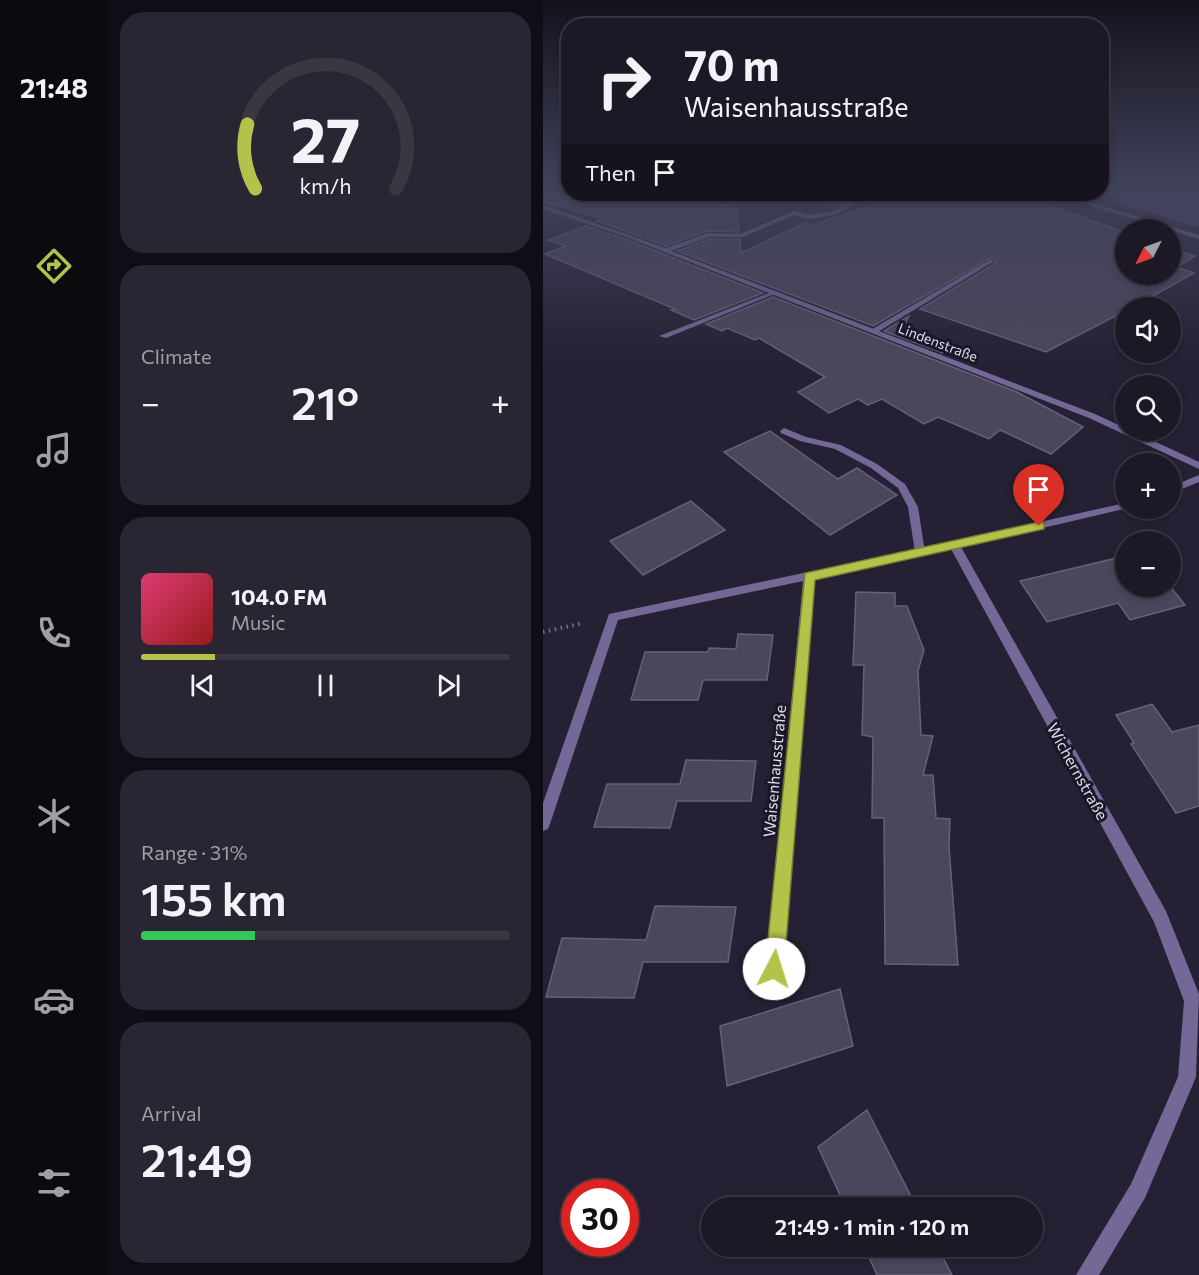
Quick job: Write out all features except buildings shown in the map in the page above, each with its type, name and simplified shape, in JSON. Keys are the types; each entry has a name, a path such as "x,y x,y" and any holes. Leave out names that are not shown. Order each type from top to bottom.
{"street":[{"name":"Lindenstraße","path":"653,246 1092,416 1199,466"},
{"path":"664,251 676,246"},
{"path":"873,331 991,261"},
{"path":"663,336 774,293"},
{"path":"784,431 803,440 839,447 875,466 902,486 913,507 920,552"},
{"path":"1181,487 1199,478"},
{"path":"543,824 613,617 954,546 1115,508"},
{"name":"Wichernstraße","path":"954,546 1159,917 1196,1001 1187,1077 1138,1191 1087,1275"},
{"name":"Waisenhausstraße","path":"774,969 809,577"}],"path":[{"path":"543,632 613,617"}],"route":[{"path":"774,969 809,577 1039,526"}]}
